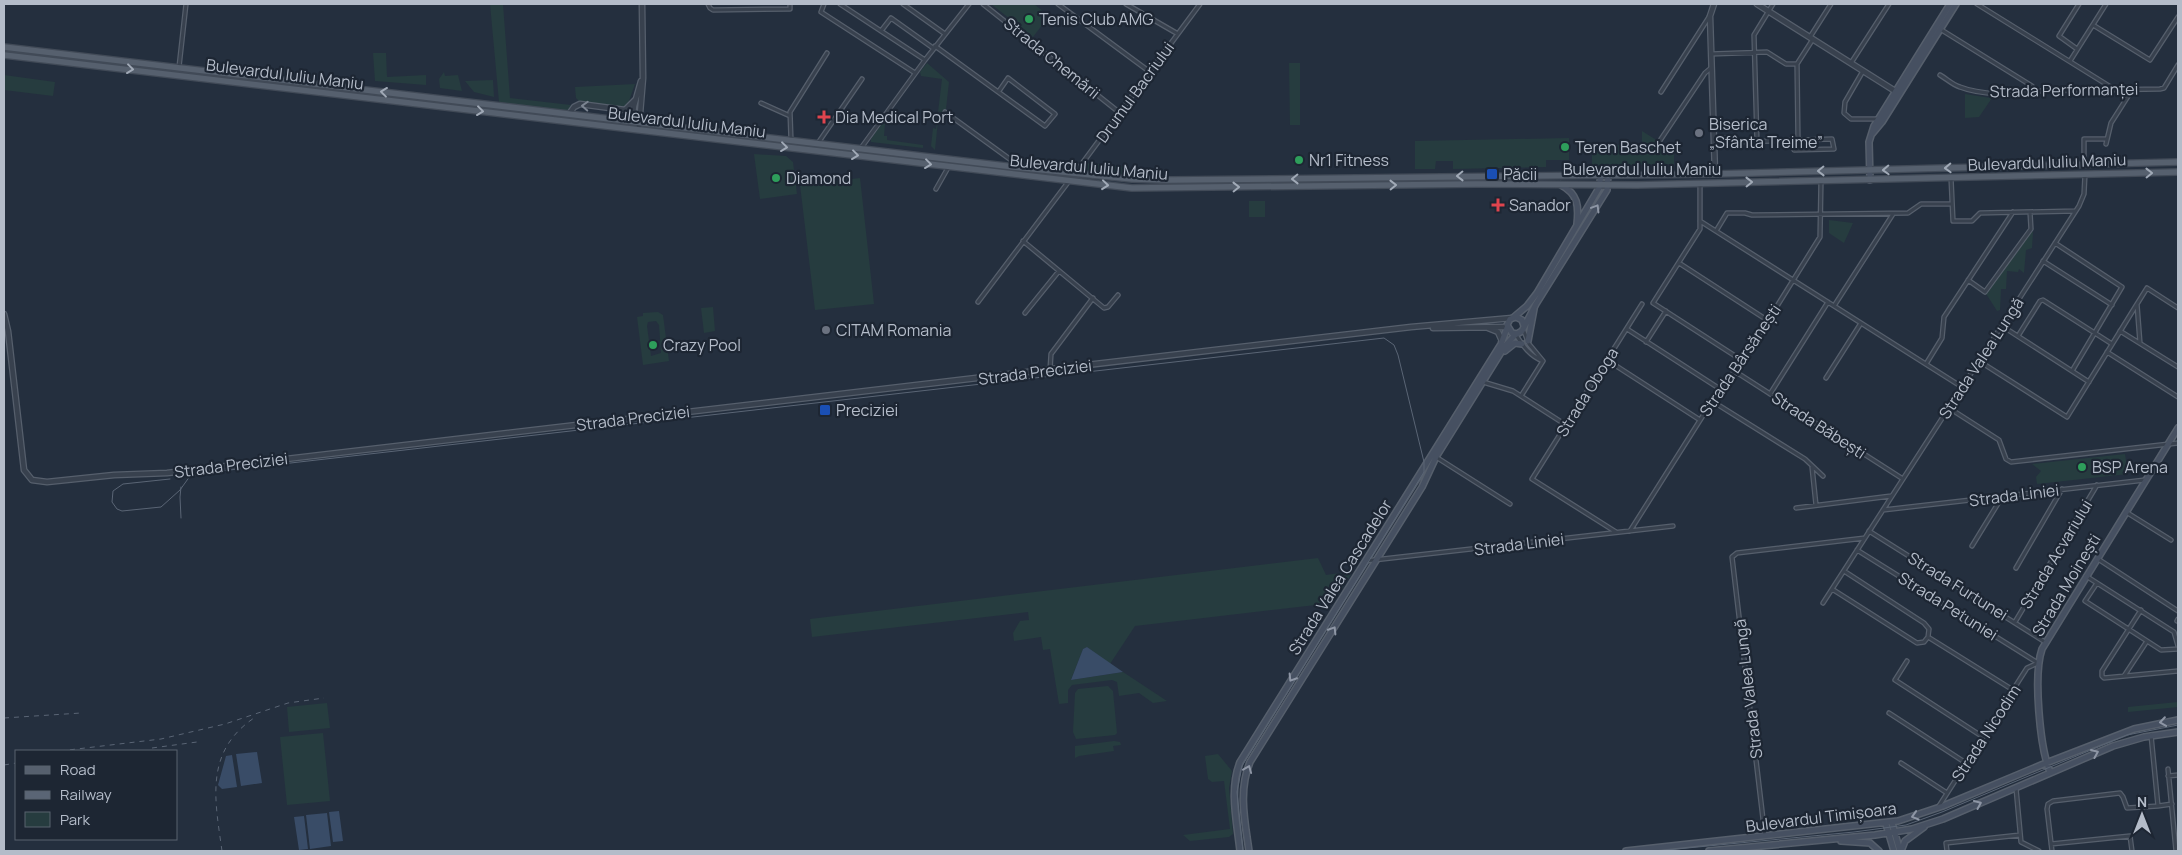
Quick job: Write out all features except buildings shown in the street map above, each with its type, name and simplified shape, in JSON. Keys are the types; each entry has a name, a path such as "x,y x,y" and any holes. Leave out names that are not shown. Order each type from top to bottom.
{"main road":[{"path":"1870,180 1869,142 1871,134 1950,4"},
{"path":"1897,93 1956,4"},
{"name":"Bulevardul Iuliu Maniu","path":"4,47 1014,167 1139,180 1715,174 2178,162"},
{"path":"29,58 30,54 61,54"},
{"name":"Bulevardul Iuliu Maniu","path":"4,55 1132,188 1558,183 1608,185 2178,172"},
{"path":"317,91 331,86"},
{"path":"435,98 435,106"},
{"path":"755,136 755,143"},
{"path":"879,158 880,151"},
{"path":"2084,164 2085,174"},
{"path":"1013,174 1014,167"},
{"path":"1077,182 1078,174"},
{"path":"1600,175 1600,185 1532,300 1508,321 1507,328 1510,332 1516,334 1524,328 1536,304 1608,185 1608,175"},
{"path":"1558,183 1571,191 1575,197 1578,209 1576,227"},
{"path":"1498,359 1513,344 1525,343 1536,304"},
{"path":"1513,317 1522,320 1524,328"},
{"name":"Strada Valea Cascadelor","path":"1240,851 1234,784 1240,762 1502,341 1507,328"},
{"name":"Strada Valea Cascadelor","path":"1249,851 1243,796 1245,776 1250,762 1422,487 1436,458 1483,382 1516,334"},
{"name":"Strada Moinești","path":"2050,772 2046,763 2038,689 2038,663 2046,642 2178,428"},
{"path":"1302,661 1310,666"},
{"path":"1276,703 1284,708"},
{"name":"Bulevardul Timișoara","path":"1626,851 1889,823 1938,808 2046,763 2148,724 2178,720"},
{"path":"2148,724 2144,731 2151,735"},
{"name":"Bulevardul Timișoara","path":"1709,851 1892,833 1933,823 2050,772 2126,742 2151,735 2178,732"},
{"path":"2123,733 2128,737 2126,742"},
{"path":"1234,797 1243,796"},
{"path":"1889,823 1900,851"},
{"path":"1900,851 1909,838 1933,823"},
{"path":"1853,828 1855,837"},
{"path":"1892,833 1894,851"},
{"path":"1823,840 1867,842 1879,851"}],"street":[{"path":"178,68 186,4"},
{"path":"638,130 643,78 642,4"},
{"path":"708,4 714,10 790,9 790,4"},
{"path":"824,4 821,12 915,73"},
{"path":"840,4 924,60"},
{"path":"903,4 945,34"},
{"path":"861,148 924,60 969,4"},
{"name":"Strada Chemării","path":"983,4 1120,113"},
{"path":"1058,4 1150,72"},
{"name":"Drumul Bacriului","path":"1126,4 1178,34"},
{"name":"Drumul Bacriului","path":"1078,174 1078,169 1200,4"},
{"path":"1661,92 1710,16 1714,4"},
{"path":"1757,4 1897,93"},
{"path":"1757,142 1754,35 1774,4"},
{"path":"1798,139 1797,64 1831,4"},
{"path":"1852,63 1889,4"},
{"path":"1977,4 2115,90"},
{"path":"2077,49 2059,36 2079,4"},
{"path":"2070,61 2106,4"},
{"path":"1710,16 1715,174"},
{"path":"2093,25 2148,60 2152,59 2178,17"},
{"path":"881,31 891,18 966,70 974,72 998,92 1045,126 1054,114 1008,78 998,92"},
{"path":"1940,29 2032,86 2035,91"},
{"path":"1711,54 1767,52 1786,64 1797,64"},
{"path":"791,140 790,112 827,53"},
{"name":"Strada Performanței","path":"1940,75 1962,88 2001,94 2023,94 2035,91 2163,89 2178,65"},
{"path":"1659,142 1705,73 1711,68"},
{"path":"1863,71 1845,102 1844,113 1851,119 1880,120"},
{"path":"631,129 636,99 643,78"},
{"path":"818,143 862,80"},
{"path":"2106,144 2111,123 2132,90"},
{"path":"569,114 574,107 580,104 625,110 636,99"},
{"path":"761,103 790,116"},
{"path":"945,112 1011,160 1014,167"},
{"path":"1714,138 1735,138 1740,142 1832,138 1834,148 1794,150 1793,141"},
{"path":"2084,164 2084,139 2106,139"},
{"path":"936,190 950,166"},
{"name":"Strada Valea Lungă","path":"1823,604 2076,211 2084,194 2085,174"},
{"path":"1951,178 1953,221 1972,221 1980,213 2076,211"},
{"path":"978,302 1069,181"},
{"name":"Strada Bârsănești","path":"1630,531 1728,376 1736,372 1820,237 1821,181"},
{"path":"1700,183 1699,232 1653,300 1654,303 1742,361"},
{"path":"1716,231 1727,213 1752,215 1908,213 1921,204 1952,204"},
{"path":"1926,364 1942,338 1944,317 2012,212"},
{"path":"1968,280 1985,292 2030,229 2030,212"},
{"path":"1834,306 1894,213"},
{"path":"1700,221 1962,387"},
{"path":"1023,242 1105,308 1118,295"},
{"path":"2055,243 2121,285 2122,289 2072,370"},
{"path":"2043,262 2112,305"},
{"path":"1679,263 1767,320"},
{"path":"1025,313 1059,271"},
{"path":"1979,361 2067,417 2147,288 2178,308"},
{"path":"1050,370 1050,354 1093,298"},
{"path":"2018,336 2040,301 2043,300 2112,344"},
{"path":"1770,394 1828,302"},
{"name":"Strada Oboga","path":"1616,532 1532,479 1642,304"},
{"path":"2137,304 2140,343"},
{"path":"1646,342 1666,311"},
{"name":"Strada Preciziei","path":"4,314 8,331 24,470 29,478 41,482 168,473 1404,328 1513,317"},
{"path":"1826,378 1861,323"},
{"name":"Strada Preciziei","path":"1432,326 1507,328"},
{"path":"2002,326 2089,382"},
{"path":"1484,327 1498,332 1502,341"},
{"path":"1524,328 1525,343"},
{"path":"1626,329 1720,389"},
{"path":"2120,331 2178,367"},
{"path":"1516,334 1537,359 1543,361 1521,396"},
{"path":"2107,352 2178,397"},
{"path":"1607,360 1700,420"},
{"name":"Strada Băbești","path":"1736,372 1903,479"},
{"path":"1483,382 1514,390 1566,425"},
{"path":"1712,401 1804,459 1824,476"},
{"path":"1949,408 1997,438 2002,444 2006,459 2011,462 2178,443"},
{"path":"1436,458 1510,504"},
{"path":"1812,466 1816,505"},
{"name":"Strada Liniei","path":"1883,510 2146,480"},
{"name":"Strada Acvariului","path":"2015,622 2097,485"},
{"path":"2016,568 2062,489"},
{"path":"1796,508 1892,496"},
{"path":"1972,546 2003,496"},
{"path":"2126,512 2171,540"},
{"name":"Strada Liniei","path":"1365,562 1673,526"},
{"name":"Strada Furtunei","path":"1869,531 2046,642"},
{"name":"Strada Valea Lungă","path":"1765,836 1732,557 1737,553 1865,538"},
{"name":"Strada Petuniei","path":"1857,550 2038,663"},
{"path":"2097,558 2178,611"},
{"path":"1832,589 1917,643 1921,643 1928,637 1929,629 1924,623 1844,571"},
{"path":"2086,576 2097,582 2141,610 2174,632 2178,647 2162,650 2085,601 2097,582"},
{"path":"2141,610 2102,673 2104,678 2178,671"},
{"path":"1928,637 2013,690"},
{"path":"2124,676 2147,641"},
{"path":"1908,661 1895,680 1983,737"},
{"name":"Strada Nicodim","path":"1938,808 2027,668 2038,663"},
{"path":"1889,713 1966,763"},
{"path":"2151,735 2158,806"},
{"path":"1901,763 1947,793"},
{"path":"2168,769 2176,851"},
{"path":"2168,776 2178,775"},
{"path":"2016,787 2020,835 2023,844 2038,851"},
{"path":"2052,851 2048,804 2053,801 2122,794 2127,808 2172,804"},
{"path":"1947,851 1946,843 2020,835"},
{"path":"2051,844 2130,836 2132,851"}],"green space":[{"path":"490,4 503,4 510,98 571,105 569,109 565,111 499,102"},
{"name":"Tenis Club AMG","path":"991,4 1034,4 1049,16 1033,37"},
{"path":"373,53 386,53 387,77 426,75 426,85 375,81"},
{"path":"927,63 949,82 946,109 942,113 939,111 935,150 931,146 933,128 936,129 942,79 921,76 920,72"},
{"path":"1289,63 1300,63 1300,125 1290,125"},
{"path":"444,72 445,76 458,75 462,91 440,88 439,79"},
{"path":"4,75 55,82 53,96 4,90"},
{"path":"493,80 494,97 474,92 465,81"},
{"path":"635,84 629,101 623,108 581,103 576,98 575,87"},
{"path":"1965,94 1992,98 1979,117 1965,118"},
{"path":"883,122 885,124 884,136 887,136 887,140 923,145 923,148 871,142 871,139"},
{"path":"1642,131 1658,141 1656,144 1674,144 1674,164 1592,166 1592,152 1597,145 1642,145"},
{"path":"1569,138 1569,160 1546,160 1546,167 1453,169 1453,161 1436,161 1435,169 1415,169 1415,141"},
{"name":"Diamond","path":"754,154 786,156 793,162 797,194 760,199"},
{"path":"1087,163 1126,167 1131,176 1086,171 1083,168"},
{"path":"860,178 874,304 815,310 800,185"},
{"path":"1249,201 1265,201 1265,217 1249,217"},
{"path":"1829,220 1853,223 1844,243 1829,233"},
{"path":"2029,231 2033,232 2032,248 2026,250 2024,273 2019,269 2018,272 2007,271 2006,289 2001,289 2000,310 1997,311 1985,292"},
{"path":"713,307 715,331 704,333 701,308"},
{"path":"658,312 663,315 669,361 643,365 637,317 643,316 643,313","holes":["656,321 659,325 661,353 651,356 647,326 648,322"]},
{"name":"BSP Arena","path":"2125,454 2128,474 2037,484 2036,477 2041,471 2032,464"},
{"path":"1318,558 1326,575 1353,571 1333,603 1135,626 1110,664 1087,647 1083,649 1071,680 1123,672 1167,701 1153,703 1139,693 1119,696 1117,682 1112,680 1072,685 1068,690 1068,703 1059,704 1050,649 1043,650 1041,637 1014,641 1013,633 1020,621 1029,620 1028,612 812,637 810,619"},
{"path":"1108,686 1113,691 1117,733 1115,735 1076,739 1073,732 1075,693 1078,689"},
{"path":"2178,702 2178,707 2128,712 2128,707"},
{"path":"327,703 330,728 289,732 287,707"},
{"path":"323,733 330,801 287,805 280,737"},
{"path":"1114,741 1120,742 1121,745 1113,746 1114,751 1075,758 1075,746"},
{"path":"1218,754 1232,771 1229,788 1233,834 1229,837 1190,841 1183,835 1230,829 1224,781 1212,782 1208,779 1205,756"}],"water":[{"path":"1087,647 1123,672 1071,680 1083,649"},
{"path":"257,752 262,783 241,786 236,754"},
{"path":"232,755 237,787 222,789 218,785 226,756"},
{"path":"339,811 343,841 333,842 329,812"},
{"path":"327,813 331,846 310,849 306,815"},
{"path":"304,816 308,849 299,850 294,817"}],"tram line":[{"path":"170,479 123,484 113,491 112,502 117,509 122,511 161,507 180,490 190,476 212,472 1384,338 1394,345 1398,355 1424,462 1424,472 1242,766 1237,792 1243,851"},
{"path":"181,487 181,518"},
{"path":"1656,851 1854,832 1906,825 1942,812 2127,735 2178,725"}],"railway":[{"path":"68,750 161,739 225,724 288,703 324,698"},
{"path":"4,718 81,713"},
{"path":"222,851 216,795 220,762 227,746 238,731 254,718"},
{"path":"152,748 197,742"},
{"path":"4,765 15,763"}],"place":[{"name":"Tenis Club AMG","path":"1029,19"},
{"name":"Dia Medical Port","path":"824,117"},
{"name":"Biserica „Sfânta Treime”","path":"1699,133"},
{"name":"Teren Baschet","path":"1565,147"},
{"name":"Nr1 Fitness","path":"1299,160"},
{"name":"Păcii","path":"1492,174"},
{"name":"Diamond","path":"776,178"},
{"name":"Sanador","path":"1498,205"},
{"name":"CITAM Romania","path":"826,330"},
{"name":"Crazy Pool","path":"653,345"},
{"name":"Preciziei","path":"825,410"},
{"name":"BSP Arena","path":"2082,467"}]}
